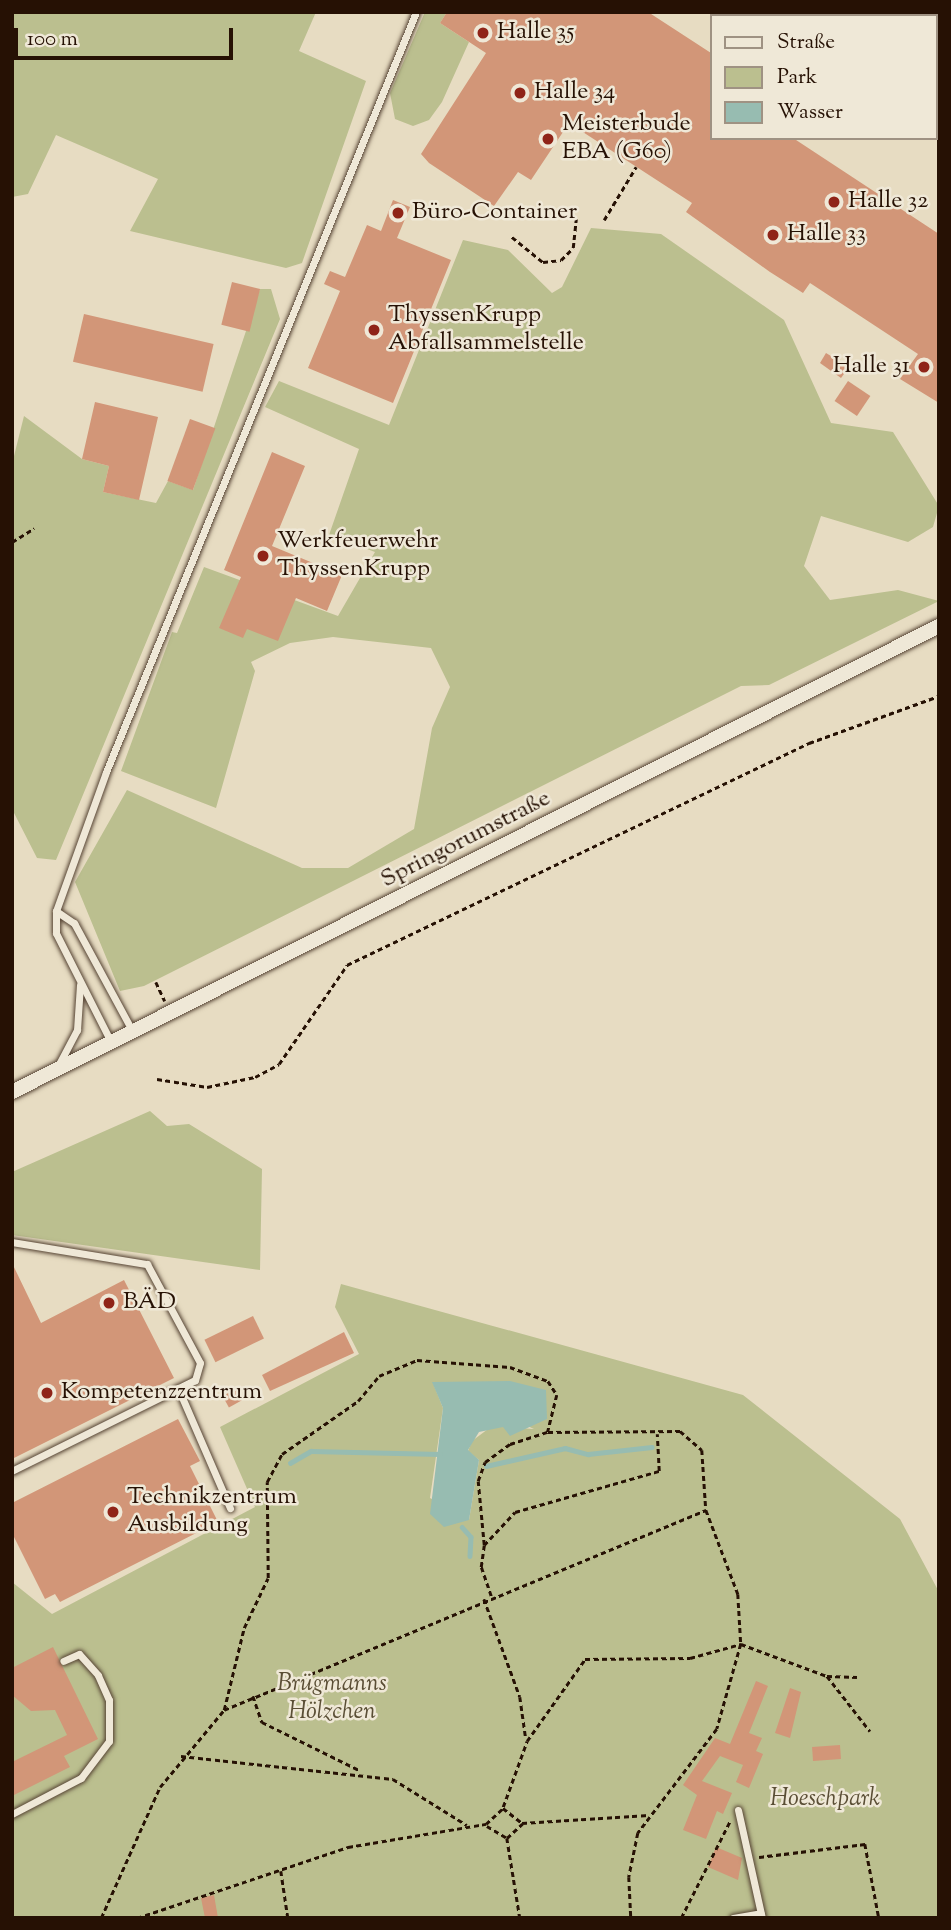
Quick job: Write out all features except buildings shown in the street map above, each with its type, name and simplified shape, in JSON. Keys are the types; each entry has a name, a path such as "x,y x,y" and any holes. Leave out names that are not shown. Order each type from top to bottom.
{"street":[{"name":"Springorumstraße","path":"12,1092 939,626"}],"lane":[{"path":"112,1043 56,933 56,911 106,772 416,12"},
{"path":"56,911 74,923 133,1032"},
{"path":"55,1071 77,1030 79,977"},
{"path":"12,1242 138,1260 153,1269 200,1363 195,1380 12,1471"},
{"path":"178,1388 230,1508"},
{"path":"12,1814 81,1778 108,1741 109,1700 98,1675 79,1654 64,1661"},
{"path":"733,1918 761,1915 753,1858 738,1810"}],"path":[{"path":"604,220 636,167"},
{"path":"512,237 543,262 561,260 573,248 576,219"},
{"path":"12,542 34,528"},
{"path":"157,1079 207,1087 255,1077 279,1064 347,965 809,743 939,696"},
{"path":"224,1710 244,1628 268,1577 267,1482 282,1454 358,1401 379,1376 417,1360 510,1367 548,1381 557,1395 548,1432"},
{"path":"491,1596 481,1567 484,1545 478,1481 485,1462 510,1444 548,1432 657,1434 680,1431 702,1451 706,1510 738,1594 741,1644 717,1729 649,1815 638,1833 629,1877 631,1918"},
{"path":"484,1545 516,1512 659,1471 657,1434"},
{"path":"101,1918 160,1787 181,1756 224,1710 491,1596 706,1510"},
{"path":"484,1599 520,1698 527,1741"},
{"path":"486,1825 503,1808 527,1741 585,1659 690,1658 741,1644 827,1676 857,1677"},
{"path":"827,1676 870,1731"},
{"path":"253,1696 262,1722 362,1772 421,1791 468,1826"},
{"path":"181,1756 362,1772"},
{"path":"503,1808 522,1823"},
{"path":"681,1918 738,1810"},
{"path":"507,1838 522,1823 649,1815"},
{"path":"136,1918 348,1847 486,1825 507,1838 520,1918"},
{"path":"753,1858 865,1844 878,1918"},
{"path":"281,1871 288,1918"}],"green space":[{"path":"12,12 316,12 299,51 366,81 302,263 286,268 130,231 158,179 56,135 28,194 12,197"},
{"path":"425,12 447,12 440,23 469,42 442,102 429,120 413,126 395,119 390,93"},
{"path":"591,228 661,234 784,320 831,423 893,432 939,506 933,527 908,542 821,516 804,566 830,600 898,590 939,601 769,685 741,686 144,986 120,991 75,882 127,790 302,868 348,868 414,829 432,728 450,687 431,648 333,637 290,643 251,662 255,671 216,808 121,771 172,632 177,633 204,567 338,616 375,552 329,535 359,449 265,407 279,381 389,425 463,240 508,250 552,293 562,287"},
{"path":"260,289 271,289 280,319 56,860 37,858 12,809 12,464 24,416 82,459 109,466 103,492 156,503 168,481 193,490"},
{"path":"150,1111 167,1126 189,1124 262,1169 260,1270 12,1235 12,1172"},
{"name":"Brügmanns Hölzchen","path":"341,1284 743,1395 900,1519 939,1592 939,1918 12,1918 12,1582 52,1614 255,1507 220,1427 359,1354 335,1307","holes":["433,1383 534,1429 492,1426 472,1441 468,1451 479,1460 469,1520 430,1498 443,1408"]}],"water":[{"path":"510,1381 546,1390 547,1419 510,1436 503,1427 479,1432 468,1450 479,1460 469,1520 444,1527 430,1514 443,1408 432,1382"}],"waterway":[{"path":"486,1466 565,1448 588,1454 652,1447"},
{"path":"290,1463 311,1451 440,1454"},
{"path":"462,1527 471,1537 470,1556"}],"place":[{"name":"Halle 35","path":"483,33"},
{"name":"Halle 34","path":"520,93"},
{"name":"Meisterbude EBA (G60)","path":"548,139"},
{"name":"Halle 32","path":"834,202"},
{"name":"Büro-Container","path":"398,213"},
{"name":"Halle 33","path":"773,235"},
{"name":"ThyssenKrupp Abfallsammelstelle","path":"374,330"},
{"name":"Halle 31","path":"924,367"},
{"name":"Werkfeuerwehr ThyssenKrupp","path":"263,556"},
{"name":"BÄD","path":"109,1303"},
{"name":"Kompetenzzentrum","path":"47,1393"},
{"name":"Technikzentrum Ausbildung","path":"113,1512"}],"park label":[{"name":"Hoeschpark","path":"825,1800"}]}
